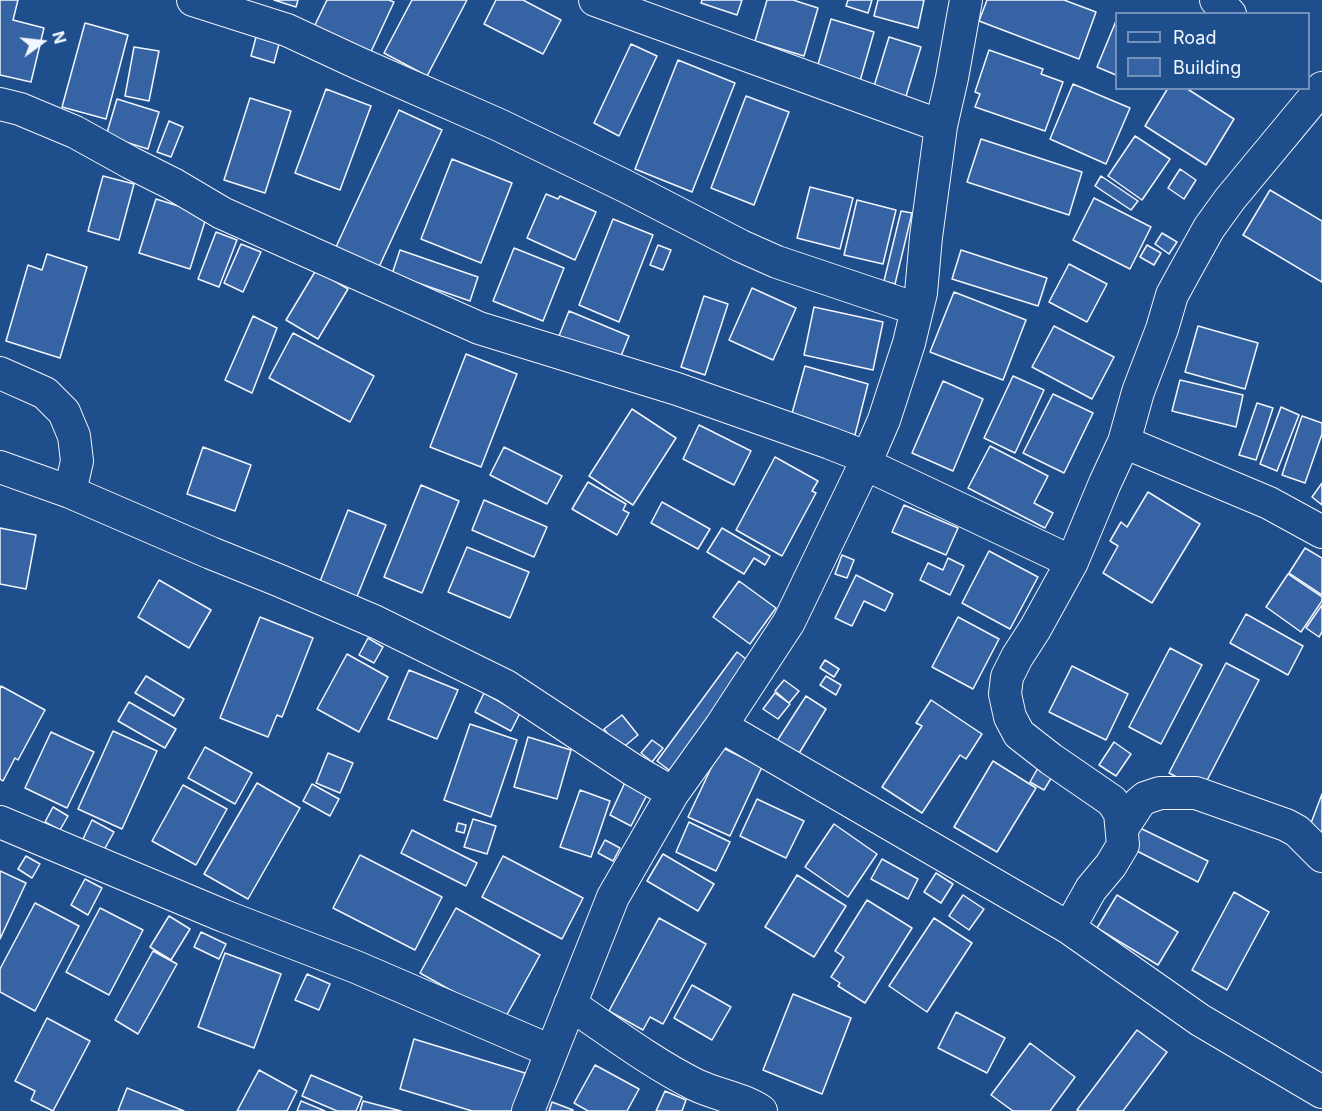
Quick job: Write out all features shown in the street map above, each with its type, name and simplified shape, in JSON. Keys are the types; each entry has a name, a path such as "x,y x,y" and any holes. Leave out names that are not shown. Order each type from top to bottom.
{"street":[{"path":"193,0 287,30 499,125 777,262 917,309"},
{"path":"595,0 941,126"},
{"path":"528,1111 613,897 673,792 721,726 789,622 884,420 909,343 921,293 941,126 966,0"},
{"path":"1216,0 1228,12"},
{"path":"1069,928 1091,889 1111,865 1124,844 1120,813 1112,801 1019,734 1010,717 1005,694 1007,677 1072,562 1124,442 1138,392 1172,295 1209,228 1315,90"},
{"path":"0,104 20,109 75,132 222,213 479,328 677,389 830,442 1072,562"},
{"path":"0,373 45,393 64,412 74,436 77,461 70,492"},
{"path":"1124,442 1269,503 1322,532"},
{"path":"0,467 70,492 376,622 506,686 633,770 673,792"},
{"path":"721,726 1069,928 1200,1020 1322,1092"},
{"path":"1122,829 1145,798 1160,793 1196,793 1286,825 1297,831 1322,855"},
{"path":"0,822 224,916 356,967 551,1051"},
{"path":"570,1004 652,1059 697,1085 747,1103 761,1111"}],"building":[{"path":"0,0 18,0 13,20 44,28 31,82 0,75"},
{"path":"274,0 298,0 296,7"},
{"path":"327,0 389,0 394,2 369,56 313,29"},
{"path":"412,0 467,0 427,76 384,53"},
{"path":"496,0 523,0 561,20 543,54 484,24"},
{"path":"702,0 742,0 737,15 701,3"},
{"path":"767,0 793,0 818,8 804,56 755,41"},
{"path":"848,0 872,0 868,13 846,6"},
{"path":"878,0 924,0 918,28 874,16"},
{"path":"987,0 1064,0 1096,12 1079,59 979,21"},
{"path":"831,19 874,32 858,88 815,75"},
{"path":"85,23 128,35 106,119 62,107"},
{"path":"1115,23 1115,75 1097,67"},
{"path":"256,37 279,44 274,63 251,56"},
{"path":"889,37 921,47 903,106 871,96"},
{"path":"631,44 657,56 619,136 594,123"},
{"path":"134,47 159,51 149,101 125,96"},
{"path":"989,50 1043,69 1041,74 1063,82 1045,131 975,107 980,94 975,92"},
{"path":"678,60 735,83 692,192 635,169"},
{"path":"1073,84 1130,108 1106,164 1050,139"},
{"path":"326,89 371,106 340,190 295,173"},
{"path":"1167,90 1189,90 1234,119 1206,165 1145,126"},
{"path":"746,96 789,112 754,205 711,188"},
{"path":"250,98 291,111 265,193 224,180"},
{"path":"117,99 159,112 148,149 106,136"},
{"path":"399,110 442,130 379,267 336,247"},
{"path":"169,121 183,127 171,157 157,152"},
{"path":"1135,136 1170,159 1142,200 1108,176"},
{"path":"981,139 1082,172 1069,215 967,182"},
{"path":"452,159 512,183 481,263 421,239"},
{"path":"1180,169 1196,180 1184,199 1168,188"},
{"path":"103,176 134,184 119,240 88,231"},
{"path":"1101,176 1138,201 1131,210 1095,186"},
{"path":"810,187 853,198 840,249 797,238"},
{"path":"1270,190 1322,221 1322,282 1243,235"},
{"path":"546,194 558,199 560,196 596,212 575,260 527,238"},
{"path":"1094,198 1151,227 1130,269 1073,240"},
{"path":"156,199 207,215 190,269 139,253"},
{"path":"857,200 896,210 883,264 844,255"},
{"path":"901,211 912,213 895,284 884,281"},
{"path":"613,219 653,235 619,322 579,305"},
{"path":"216,232 237,240 219,287 198,279"},
{"path":"1162,233 1177,242 1169,254 1155,244"},
{"path":"241,244 261,252 243,292 224,283"},
{"path":"658,245 671,250 663,270 650,265"},
{"path":"1147,245 1161,253 1154,265 1140,257"},
{"path":"514,248 564,268 543,321 493,301"},
{"path":"400,250 478,277 470,301 392,274"},
{"path":"961,250 1047,278 1038,306 952,279"},
{"path":"47,254 87,267 60,358 6,341 28,265 42,270"},
{"path":"1069,264 1107,284 1087,322 1049,302"},
{"path":"316,270 348,289 318,339 286,320"},
{"path":"752,288 796,308 773,360 729,340"},
{"path":"954,292 1026,320 1003,380 930,352"},
{"path":"704,296 728,304 705,375 681,367"},
{"path":"814,307 883,322 873,370 804,355"},
{"path":"569,311 629,336 619,361 559,336"},
{"path":"253,316 277,328 252,393 225,380"},
{"path":"1054,326 1114,357 1092,399 1032,367"},
{"path":"1198,326 1258,343 1245,389 1185,372"},
{"path":"293,333 374,376 350,422 269,378"},
{"path":"466,354 517,374 481,467 430,447"},
{"path":"805,366 868,384 855,435 791,417"},
{"path":"1013,376 1044,390 1015,453 984,438"},
{"path":"1180,380 1243,395 1236,427 1172,411"},
{"path":"943,381 983,399 953,471 912,453"},
{"path":"1053,394 1093,413 1064,473 1023,453"},
{"path":"1257,403 1273,408 1256,460 1239,455"},
{"path":"1281,407 1299,415 1277,471 1260,464"},
{"path":"632,409 676,438 633,505 589,476"},
{"path":"1302,416 1322,423 1322,434 1305,483 1282,475"},
{"path":"699,425 751,451 734,485 683,459"},
{"path":"990,446 1048,476 1034,503 1053,513 1045,528 968,488"},
{"path":"203,447 251,465 235,511 187,494"},
{"path":"504,447 562,476 547,504 490,475"},
{"path":"775,457 818,481 812,491 816,493 782,556 736,530"},
{"path":"588,482 626,504 623,510 629,513 617,535 572,509"},
{"path":"1322,483 1322,505 1312,497"},
{"path":"421,485 459,501 422,593 384,577"},
{"path":"1148,492 1200,524 1152,603 1103,573 1118,546 1110,541 1121,522 1127,527"},
{"path":"484,500 547,527 534,557 472,530"},
{"path":"662,502 710,529 698,549 651,523"},
{"path":"904,505 958,528 946,555 892,532"},
{"path":"348,510 386,525 356,599 319,584"},
{"path":"0,528 36,535 26,589 0,584"},
{"path":"722,528 770,556 765,565 754,558 744,574 707,552"},
{"path":"467,547 529,572 510,618 448,592"},
{"path":"1305,548 1322,558 1322,595 1289,573"},
{"path":"989,551 1038,577 1010,629 962,603"},
{"path":"842,555 854,560 847,578 835,574"},
{"path":"948,558 964,566 950,595 920,580 928,563 943,570"},
{"path":"1288,574 1322,597 1322,601 1301,632 1266,607"},
{"path":"856,575 893,594 885,611 864,601 852,626 835,618"},
{"path":"159,580 211,610 189,648 138,617"},
{"path":"739,581 776,608 750,644 713,617"},
{"path":"1322,605 1322,632 1319,637 1306,628"},
{"path":"1246,614 1303,646 1288,675 1230,643"},
{"path":"260,617 313,638 282,717 277,715 268,737 220,718"},
{"path":"958,617 999,639 973,689 932,667"},
{"path":"368,638 383,647 374,663 359,655"},
{"path":"1170,648 1202,665 1161,744 1129,727"},
{"path":"737,652 754,665 673,773 657,761"},
{"path":"347,654 388,677 359,732 317,709"},
{"path":"825,660 839,669 834,677 820,668"},
{"path":"1226,663 1259,680 1202,790 1169,773"},
{"path":"1072,666 1128,694 1106,740 1049,712"},
{"path":"409,670 458,690 437,739 388,719"},
{"path":"146,676 184,699 174,716 135,693"},
{"path":"826,676 841,685 836,695 820,685"},
{"path":"784,680 799,691 789,703 775,691"},
{"path":"1,686 45,710 18,760 15,758 3,781 0,779"},
{"path":"484,693 520,713 511,731 475,712"},
{"path":"775,693 790,704 778,719 763,709"},
{"path":"806,696 826,709 798,755 777,741"},
{"path":"931,700 982,734 966,759 960,755 922,813 882,787 922,726 916,723"},
{"path":"129,702 176,729 165,748 118,721"},
{"path":"622,715 638,735 620,750 604,729"},
{"path":"470,724 517,740 491,817 444,800"},
{"path":"113,731 157,751 122,829 78,809"},
{"path":"51,732 94,752 67,808 25,788"},
{"path":"528,737 571,750 557,799 514,787"},
{"path":"652,740 663,748 652,762 641,753"},
{"path":"1114,742 1131,754 1116,776 1099,765"},
{"path":"205,747 252,773 235,804 188,778"},
{"path":"721,747 762,767 730,836 688,817"},
{"path":"328,753 353,763 340,793 316,783"},
{"path":"993,761 1036,788 997,852 954,827"},
{"path":"1039,766 1053,775 1044,790 1030,782"},
{"path":"627,778 650,789 631,826 610,815"},
{"path":"257,783 300,808 248,899 204,874"},
{"path":"312,784 339,799 330,816 303,801"},
{"path":"183,785 227,809 196,865 152,841"},
{"path":"580,790 610,801 591,857 560,847"},
{"path":"1322,794 1322,836 1308,831"},
{"path":"757,799 804,821 786,858 740,836"},
{"path":"53,807 68,816 60,830 45,822"},
{"path":"473,819 496,826 487,854 464,847"},
{"path":"92,820 114,832 104,850 83,839"},
{"path":"689,822 730,842 716,871 676,852"},
{"path":"458,823 466,825 464,833 456,831"},
{"path":"834,824 877,854 848,897 805,867"},
{"path":"1140,828 1208,861 1198,882 1131,848"},
{"path":"412,830 477,863 466,886 401,853"},
{"path":"605,840 620,848 613,861 598,853"},
{"path":"663,854 714,884 698,911 647,881"},
{"path":"360,855 442,897 415,950 333,908"},
{"path":"26,856 40,864 32,878 18,869"},
{"path":"503,856 583,898 562,939 482,897"},
{"path":"882,859 918,879 908,899 871,879"},
{"path":"0,871 26,883 0,939"},
{"path":"936,873 953,884 941,903 924,892"},
{"path":"797,875 846,906 814,957 765,927"},
{"path":"85,879 102,888 88,915 71,905"},
{"path":"1234,892 1269,912 1227,990 1192,970"},
{"path":"963,895 984,909 969,930 949,916"},
{"path":"1117,895 1178,932 1158,965 1097,928"},
{"path":"867,900 912,928 865,1003 838,986 840,983 831,977 844,957 835,951"},
{"path":"35,903 79,926 35,1011 0,992 0,969"},
{"path":"100,908 143,930 109,995 66,972"},
{"path":"456,908 540,955 504,1020 420,973"},
{"path":"169,916 190,929 171,960 150,947"},
{"path":"659,918 706,944 663,1024 650,1017 643,1030 609,1011"},
{"path":"934,918 972,943 927,1012 889,986"},
{"path":"201,932 226,944 219,959 194,947"},
{"path":"153,951 177,964 138,1034 115,1020"},
{"path":"225,953 281,974 254,1048 198,1027"},
{"path":"307,974 330,984 319,1010 295,1000"},
{"path":"692,985 731,1007 712,1040 674,1018"},
{"path":"793,994 851,1018 822,1094 763,1070"},
{"path":"956,1012 1005,1038 987,1073 938,1048"},
{"path":"47,1018 90,1041 53,1111 31,1100 35,1091 15,1081"},
{"path":"1137,1030 1167,1052 1123,1111 1077,1110"},
{"path":"414,1039 525,1073 513,1111 472,1111 400,1089"},
{"path":"1030,1043 1075,1077 1050,1111 1013,1111 991,1095"},
{"path":"595,1065 639,1089 627,1111 588,1111 574,1103"},
{"path":"259,1070 297,1091 287,1111 237,1111"},
{"path":"311,1075 362,1097 356,1111 337,1111 302,1096"},
{"path":"127,1088 184,1111 118,1111"},
{"path":"665,1091 686,1100 682,1111 656,1111"},
{"path":"301,1101 325,1111 297,1111"},
{"path":"363,1101 401,1111 360,1111"},
{"path":"552,1102 573,1110 573,1111 549,1111"}]}
